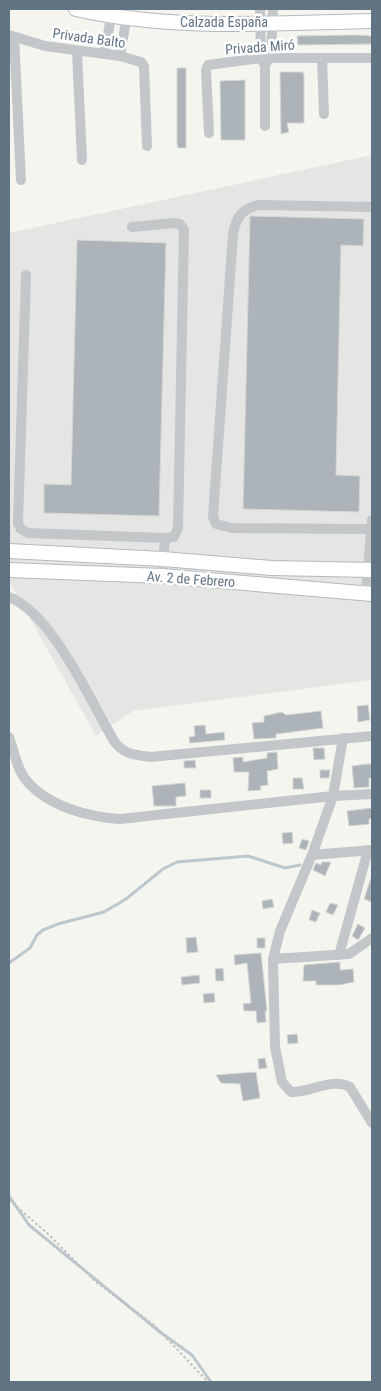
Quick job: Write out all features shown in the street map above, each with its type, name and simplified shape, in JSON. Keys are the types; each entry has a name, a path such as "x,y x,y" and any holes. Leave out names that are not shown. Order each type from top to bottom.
{"main road":[{"name":"Calzada España","path":"76,9 127,14 174,22 267,16 372,21"},
{"name":"Av. 2 de Febrero","path":"9,551 163,559 272,568 370,570"},
{"name":"Av. 2 de Febrero","path":"9,570 162,576 369,594"}],"street":[{"path":"105,54 112,13"},
{"path":"120,56 127,14"},
{"path":"265,61 267,16"},
{"path":"11,36 21,180"},
{"name":"Privada Balto","path":"11,36 77,52 137,59 144,66 147,146"},
{"path":"77,52 82,160"},
{"path":"322,58 324,114"},
{"name":"Privada Miró","path":"209,133 207,68 211,65 322,58 372,58"},
{"name":"Privada Miró","path":"265,61 265,126"},
{"path":"372,207 259,205 243,210 237,218 232,234 213,512 216,524 232,528 372,529"},
{"path":"26,275 18,523 21,529 28,533 165,538 174,536 178,528 184,230 180,224 174,223 132,227"},
{"path":"369,594 372,520"},
{"path":"162,576 165,538"},
{"path":"9,597 34,612 72,665 120,750 131,755 150,757 372,736"},
{"path":"9,737 25,779 44,798 103,818 120,819 333,796 372,794"},
{"path":"343,738 333,796 312,855 280,931 273,959 275,1047 282,1082 291,1092 333,1084 346,1084 350,1087 372,1123"},
{"path":"312,855 370,850 339,955"},
{"path":"273,959 349,954 372,938"}],"path":[{"path":"9,1200 48,1234 96,1282 154,1325 208,1382"}],"shaded area":[{"path":"372,155 372,680 133,711 96,736 9,581 9,233"}],"building":[{"path":"297,36 372,36 372,44 298,45"},
{"path":"177,68 186,68 186,148 178,148 177,144"},
{"path":"280,72 303,72 304,76 304,123 287,123 289,132 281,134"},
{"path":"245,80 245,140 221,140 220,81"},
{"path":"250,216 364,219 363,246 341,245 336,475 360,476 359,512 243,509"},
{"path":"77,240 166,243 159,516 44,513 44,484 71,485"},
{"path":"368,705 370,720 358,722 357,706"},
{"path":"321,711 323,728 276,734 276,738 254,739 252,723 264,722 264,716 282,712 286,715"},
{"path":"205,725 206,734 224,732 225,740 190,743 189,737 195,736 194,726"},
{"path":"313,748 324,748 325,759 314,760"},
{"path":"277,752 278,769 267,771 268,785 260,786 261,790 248,791 249,772 234,772 233,758 243,757 243,762 267,758 267,753"},
{"path":"195,760 196,768 184,768 184,761"},
{"path":"372,764 372,778 369,778 369,787 354,788 352,766"},
{"path":"320,770 330,770 329,778 320,778"},
{"path":"293,778 302,778 304,789 293,789"},
{"path":"185,783 186,796 176,797 176,806 154,806 152,786"},
{"path":"200,790 211,790 211,798 200,798"},
{"path":"372,808 372,818 369,819 369,824 349,826 347,811"},
{"path":"292,832 293,843 283,844 282,833"},
{"path":"302,839 309,841 306,850 299,848"},
{"path":"322,862 331,862 325,876 313,870 316,863 321,865"},
{"path":"372,878 372,902 364,899"},
{"path":"272,899 274,907 263,909 262,901"},
{"path":"330,903 338,905 333,915 326,912"},
{"path":"312,910 320,913 316,922 309,920"},
{"path":"358,924 365,928 358,940 352,936"},
{"path":"196,937 198,952 187,953 186,938"},
{"path":"257,938 265,938 265,948 257,948"},
{"path":"261,953 267,1011 265,1011 266,1022 257,1023 256,1011 244,1011 243,1004 251,1003 247,963 235,965 234,955"},
{"path":"340,962 340,970 353,969 354,982 339,985 316,985 316,981 303,981 304,965"},
{"path":"223,968 224,981 216,981 215,969"},
{"path":"199,975 200,983 182,985 181,977"},
{"path":"214,993 215,1002 204,1003 203,994"},
{"path":"297,1034 298,1043 288,1044 287,1035"},
{"path":"265,1058 267,1068 259,1069 258,1059"},
{"path":"256,1072 260,1098 243,1101 240,1084 221,1083 216,1075"}],"waterway":[{"path":"9,963 30,948 37,935 43,930 58,924 104,912 126,899 163,869 177,862 248,856 285,868 300,865"},
{"path":"9,1196 29,1225 160,1332 192,1355 211,1382"}]}
